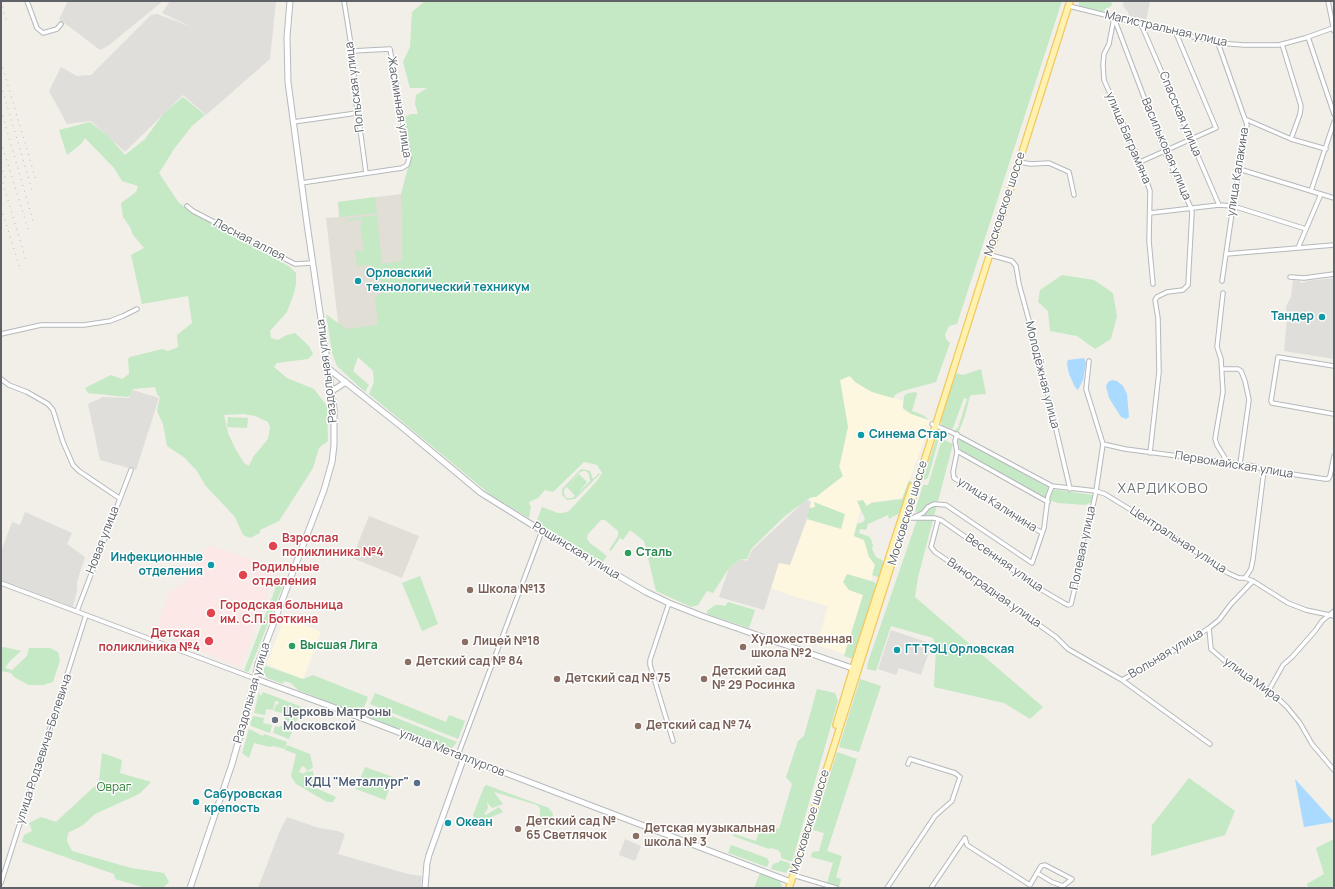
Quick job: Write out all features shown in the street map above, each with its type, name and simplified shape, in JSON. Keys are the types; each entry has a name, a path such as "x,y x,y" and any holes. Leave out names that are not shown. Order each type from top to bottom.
{"main road":[{"name":"Раздольная улица","path":"190,888 232,764 256,679 258,664 324,490 332,462 334,445 332,391 293,122 287,58 287,28 290,1"},
{"name":"Московское шоссе","path":"988,254 1019,162 1069,3"},
{"name":"Московское шоссе","path":"789,888 792,874 856,669 1069,3"},
{"name":"Рощинская улица","path":"329,369 481,493 542,531 646,592 669,603 856,669"},
{"path":"332,391 346,382"},
{"name":"Московское шоссе","path":"856,669 909,518 934,424"},
{"name":"улица Металлургов","path":"256,679 790,881"},
{"path":"425,888 429,855 464,757"},
{"name":"Московское шоссе","path":"786,888 790,881"}],"street":[{"path":"27,1 37,28 43,32 56,29 62,24"},
{"name":"Польская улица","path":"344,1 352,51 357,113 366,173"},
{"path":"1328,1 1334,29"},
{"name":"Магистральная улица","path":"1069,3 1114,18 1218,43 1266,45 1282,44 1334,29"},
{"name":"Васильковая улица","path":"1114,18 1166,151 1191,208 1188,285 1184,290 1167,292 1157,297 1155,300 1158,318 1159,372 1150,453"},
{"name":"улица Баграмяна","path":"1114,18 1109,44 1104,54 1104,80 1140,162 1150,191 1149,241 1153,284"},
{"name":"Спасская улица","path":"1141,24 1219,205"},
{"path":"1140,162 1216,128 1176,32"},
{"path":"1308,37 1334,114"},
{"name":"улица Калакина","path":"1218,43 1247,125 1222,281"},
{"path":"1282,44 1301,106 1300,114 1291,139"},
{"name":"Жасминная улица","path":"352,51 390,49 409,159 407,165 402,168 366,173"},
{"path":"293,122 357,113"},
{"path":"1245,119 1291,139 1326,149"},
{"path":"1311,191 1334,122"},
{"path":"1019,162 1031,164 1049,163 1069,172 1074,195"},
{"path":"1239,169 1334,198"},
{"path":"301,183 366,173"},
{"path":"1298,248 1320,194"},
{"path":"1150,213 1219,205 1233,206 1306,229"},
{"name":"Лесная аллея","path":"187,206 193,211 296,264 313,263"},
{"path":"1226,254 1334,245"},
{"name":"Молодёжная улица","path":"988,254 1012,261 1016,266 1019,284 1040,361 1070,489"},
{"path":"1290,277 1304,278 1334,274"},
{"path":"1223,293 1217,347 1221,359 1223,386 1222,403 1215,439 1228,463"},
{"path":"1,334 47,324 71,326 110,321 137,309"},
{"path":"1334,366 1278,357 1271,401 1272,403 1334,414"},
{"path":"1089,361 1086,388 1103,444"},
{"path":"1222,369 1238,369 1241,371 1245,382 1248,406 1240,464"},
{"path":"1,379 9,385 27,392 48,404 53,410 63,442 73,465 119,498"},
{"name":"Центральная улица","path":"934,424 957,434 1052,486 1096,491 1105,494 1149,520 1228,573 1239,578 1245,578 1253,581 1288,603 1306,610 1334,616"},
{"path":"957,434 955,441 957,451 1038,498 1048,502"},
{"name":"Первомайская улица","path":"1103,444 1150,453 1254,466 1264,470 1325,479 1328,479 1333,468"},
{"name":"Полевая улица","path":"1070,604 1096,491 1103,444"},
{"name":"улица Калинина","path":"957,451 953,472 954,478 1042,533"},
{"path":"1333,468 1334,456"},
{"name":"Новая улица","path":"77,611 131,470"},
{"path":"1245,578 1251,569 1253,559 1264,470"},
{"path":"909,518 923,513 928,507 934,504 946,506 1032,564 1042,533 1048,496 1052,486"},
{"path":"909,518 934,518 938,520"},
{"name":"Весенняя улица","path":"938,520 941,520 957,530 1042,590 1064,603 1070,604"},
{"name":"Виноградная улица","path":"938,520 931,549 1056,637 1068,649 1122,680"},
{"path":"458,755 542,531"},
{"name":"Вольная улица","path":"1122,680 1167,655 1210,628 1219,620 1231,604 1253,581"},
{"name":"улица Металлургов","path":"1,582 256,679"},
{"path":"669,603 650,660 650,665 673,741"},
{"path":"1269,690 1283,665 1292,657 1322,621 1334,611"},
{"name":"улица Родзевича-Белевича","path":"1,883 86,615"},
{"name":"улица Мира","path":"1210,628 1211,649 1235,670 1269,690 1287,707 1300,723 1312,744 1334,770"},
{"path":"1122,680 1210,744"},
{"path":"887,888 931,822 952,801 960,777 955,773 910,759 908,764"},
{"path":"931,888 965,838 967,845 1030,885 1037,873 1042,866 1045,865 1072,878 1063,886 1052,882 1037,873"},
{"path":"792,874 836,888"}],"shaded area":[{"path":"68,1 163,1 108,46 100,50 59,19"},
{"path":"170,1 276,1 270,59 206,115 183,95 125,152 91,121 67,124 49,91 61,67 77,76 91,75 151,15 157,14 192,27 162,13"},
{"path":"1124,1 1150,1 1146,21 1129,18 1128,12 1123,6"},
{"path":"401,194 402,262 380,327 339,331 326,218 339,217 338,202"},
{"path":"1334,278 1334,359 1284,351 1287,319 1286,306 1291,297 1293,280 1300,281 1301,283 1306,281"},
{"path":"850,375 872,392 903,401 902,408 905,411 931,421 903,498 871,502 860,511 853,536 864,540 869,557 875,565 871,581 847,574 849,590 863,595 845,654 817,645 828,606 771,588 779,562 790,565 807,519 810,500 842,473 840,467 848,427 840,380"},
{"path":"133,390 159,398 136,470 100,460 88,404 103,397 129,398"},
{"path":"806,500 811,502 807,519 790,565 779,563 764,610 719,597 729,568 741,559 747,561 752,550"},
{"path":"25,512 72,533 67,544 85,557 77,582 77,590 73,607 1,580 1,552 12,522 20,525"},
{"path":"369,516 419,536 402,578 352,558"},
{"name":"Городская больница им. С.П. Боткина","path":"209,545 275,567 276,570 240,667 155,632 169,593 189,580 187,574"},
{"path":"285,617 321,632 303,679 267,664"},
{"path":"891,630 932,644 921,675 899,668 896,675 878,669"},
{"path":"287,817 319,828 338,831 345,834 338,854 408,874 422,876 421,888 258,888 279,833"},
{"path":"625,839 641,846 635,861 619,855"}],"green space":[{"path":"425,1 1062,1 957,324 949,326 945,335 946,339 950,343 936,382 903,391 896,394 893,398 872,392 855,382 850,376 840,380 848,427 839,467 843,476 816,497 811,497 785,516 751,549 747,559 741,559 729,568 713,593 707,591 698,605 691,607 656,591 644,541 630,530 623,540 620,538 611,551 609,550 618,536 618,531 605,520 601,520 588,534 587,539 590,543 607,556 602,563 549,532 537,520 542,507 558,513 569,511 597,481 602,473 597,465 584,462 553,492 545,490 538,498 529,502 531,506 529,518 492,496 369,394 374,382 373,371 358,357 353,371 369,385 365,392 337,366 332,353 326,314 346,329 378,325 375,297 383,291 382,281 372,273 370,265 357,266 355,251 364,250 360,226 362,225 361,219 347,221 347,219 377,215 382,264 402,261 401,194 410,160 404,117 411,114 418,114 415,104 416,95 427,88 410,88 403,62 410,47 412,12"},
{"path":"1079,1 1111,1 1112,5 1098,13 1079,8"},
{"path":"183,97 205,115 192,126 174,149 159,173 179,203 290,267 296,273 294,293 287,312 270,331 271,338 278,340 295,333 309,346 313,354 308,359 277,363 274,367 287,378 314,389 327,406 328,441 319,448 313,468 279,521 260,530 260,533 250,538 243,535 235,517 205,485 197,471 185,458 167,446 163,424 157,411 160,397 158,396 155,387 133,389 130,396 127,397 88,393 85,388 111,375 122,379 129,374 128,359 130,357 162,349 168,351 178,347 177,335 192,323 188,296 142,304 131,255 144,248 133,235 130,227 123,217 121,203 136,192 138,186 122,181 114,168 85,138 82,143 67,155 59,130 90,122 108,136 125,155 145,139 164,113","holes":["244,414 255,416 268,422 270,427 268,439 253,457 249,466 244,463 235,448 228,433 224,415"]},
{"path":"375,197 377,213 340,217 338,202"},
{"path":"1062,275 1094,280 1113,293 1117,316 1111,339 1095,349 1077,336 1050,331 1048,311 1038,302 1040,290"},
{"path":"981,369 986,394 970,396 965,416 959,431 955,431 958,428 967,399 964,398 953,428 951,429 942,425 940,419 956,373 963,375"},
{"path":"916,392 917,394 912,411 923,415 929,420 911,414 903,408 904,396 908,393"},
{"path":"228,417 248,418 247,428 227,427"},
{"path":"939,430 941,431 928,478 924,480 921,479 923,473 925,473"},
{"path":"960,438 1051,489 1093,495 1092,502 1085,505 1058,503 1046,499 960,451 958,441"},
{"path":"942,439 953,444 918,577 915,597 1043,707 1030,719 1004,703 934,687 936,648 933,638 891,626 876,671 867,669 868,662 919,514 915,511 923,485 928,485"},
{"path":"582,469 590,471 593,479 599,473 600,474 575,499 567,500 562,495 562,489","holes":["586,471 589,474 590,481 578,493 587,482 579,474 567,487 575,496 572,498 566,498 564,490 580,472"]},
{"path":"909,480 911,483 904,499 905,504 903,511 889,519 888,515 868,524 866,530 860,529 859,533 870,537 873,545 872,549 876,557 882,560 885,565 881,576 878,577 872,575 875,565 869,557 864,540 854,536 857,524 863,522 865,519 857,501 863,500 867,506 871,503 902,499"},
{"path":"814,502 845,514 841,529 807,519 809,508 815,507"},
{"path":"847,574 874,582 878,585 853,659 844,656 863,595 849,590 843,582"},
{"path":"420,576 438,624 422,631 402,583"},
{"path":"279,579 284,583 249,671 244,671"},
{"path":"728,602 755,610 749,628 707,614 707,611 715,605 725,606"},
{"path":"4,647 21,651 5,668 12,670 27,656 29,648 50,648 58,652 60,660 53,682 43,685 29,685 14,677 11,673 1,671 1,648"},
{"path":"266,666 303,679 313,675 368,697 361,715 298,690 291,683 284,681 283,684 267,678 263,669"},
{"path":"860,679 881,686 859,752 839,747"},
{"path":"817,689 835,693 838,701 792,862 781,858 781,854 778,850 771,848 769,849 733,836 734,834 756,841 761,825 764,826 763,828 766,826 779,829 792,784 786,777 798,741 804,736"},
{"path":"259,692 261,696 263,692 302,707 289,739 273,733 275,726 279,727 283,725 285,719 282,713 274,711 276,704 278,705 279,702 275,701 273,710 266,709 265,715 254,713"},
{"path":"375,693 446,722 449,715 465,721 458,739 370,704"},
{"path":"369,707 457,742 451,749 365,716"},
{"path":"253,716 264,718 263,723 272,725 270,733 251,726 250,724"},
{"path":"249,729 263,736 264,734 287,742 285,749 254,743 249,758 242,753"},
{"path":"287,745 310,754 313,767 306,771 306,768 302,766 299,772 304,774 305,772 313,771 314,777 311,786 336,797 333,802 327,802 296,784 291,776 296,754 285,750"},
{"path":"837,752 857,759 827,851 842,856 836,877 841,879 839,888 827,883 833,863 811,857 812,852 819,851 824,833 813,830"},
{"name":"Овраг","path":"102,753 122,760 120,773 151,782 139,794 95,814 83,825 68,833 67,841 72,851 131,868 164,873 169,882 163,888 145,888 115,879 114,874 22,842 24,835 32,831 29,823 41,817 56,822 99,782"},
{"path":"365,767 393,777 385,800 356,789"},
{"path":"1189,778 1235,811 1225,835 1151,856 1152,825"},
{"path":"486,785 549,808 553,815 551,820 547,819 545,822 542,822 540,808 537,805 494,792 503,804 492,808 487,802 488,808 484,814 486,815 499,807 503,812 478,823 476,822 473,815"},
{"path":"1334,839 1334,888 1308,888 1307,884 1324,874 1316,848"},
{"path":"731,845 767,858 769,862 767,867 728,853"},
{"path":"780,860 792,864 786,873 771,869 773,864 779,862"},
{"path":"760,873 776,878 782,886 781,888 754,888"}],"water":[{"path":"1084,358 1086,363 1083,380 1078,390 1069,374 1067,364 1068,360"},
{"path":"1112,380 1117,381 1123,386 1127,394 1129,417 1126,419 1121,417 1109,398 1106,386 1108,382"},
{"path":"1295,779 1334,822 1304,827"}],"railway":[{"path":"1,1 7,22"},
{"path":"1,62 36,180"},
{"path":"1,85 32,190"},
{"path":"1,110 34,224"},
{"path":"1,142 28,229"},
{"path":"1,165 6,181"},
{"path":"1,177 27,263"},
{"path":"1,208 21,271"}],"place":[{"name":"Орловский технологический техникум","path":"358,281"},
{"name":"Тандер","path":"1322,317"},
{"name":"Синема Стар","path":"861,435"},
{"name":"Взрослая поликлиника №4","path":"273,546"},
{"name":"Сталь","path":"628,553"},
{"name":"Инфекционные отделения","path":"211,565"},
{"name":"Родильные отделения","path":"243,575"},
{"name":"Школа №13","path":"470,590"},
{"name":"Городская больница им. С.П. Боткина","path":"211,613"},
{"name":"Детская поликлиника №4","path":"209,641"},
{"name":"Лицей №18","path":"465,642"},
{"name":"Высшая Лига","path":"292,646"},
{"name":"Художественная школа №2","path":"743,647"},
{"name":"ГТ ТЭЦ Орловская","path":"897,650"},
{"name":"Детский сад № 84","path":"408,662"},
{"name":"Детский сад № 75","path":"557,679"},
{"name":"Детский сад № 29 Росинка","path":"704,679"},
{"name":"Церковь Матроны Московской","path":"275,720"},
{"name":"Детский сад № 74","path":"638,726"},
{"name":"КДЦ \"Металлург\"","path":"417,783"},
{"name":"Сабуровская крепость","path":"196,802"},
{"name":"Океан","path":"448,823"},
{"name":"Детский сад № 65 Светлячок","path":"518,829"},
{"name":"Детская музыкальная школа № 3","path":"636,836"}],"district":[{"name":"ХАРДИКОВО","path":"1163,489"}]}
